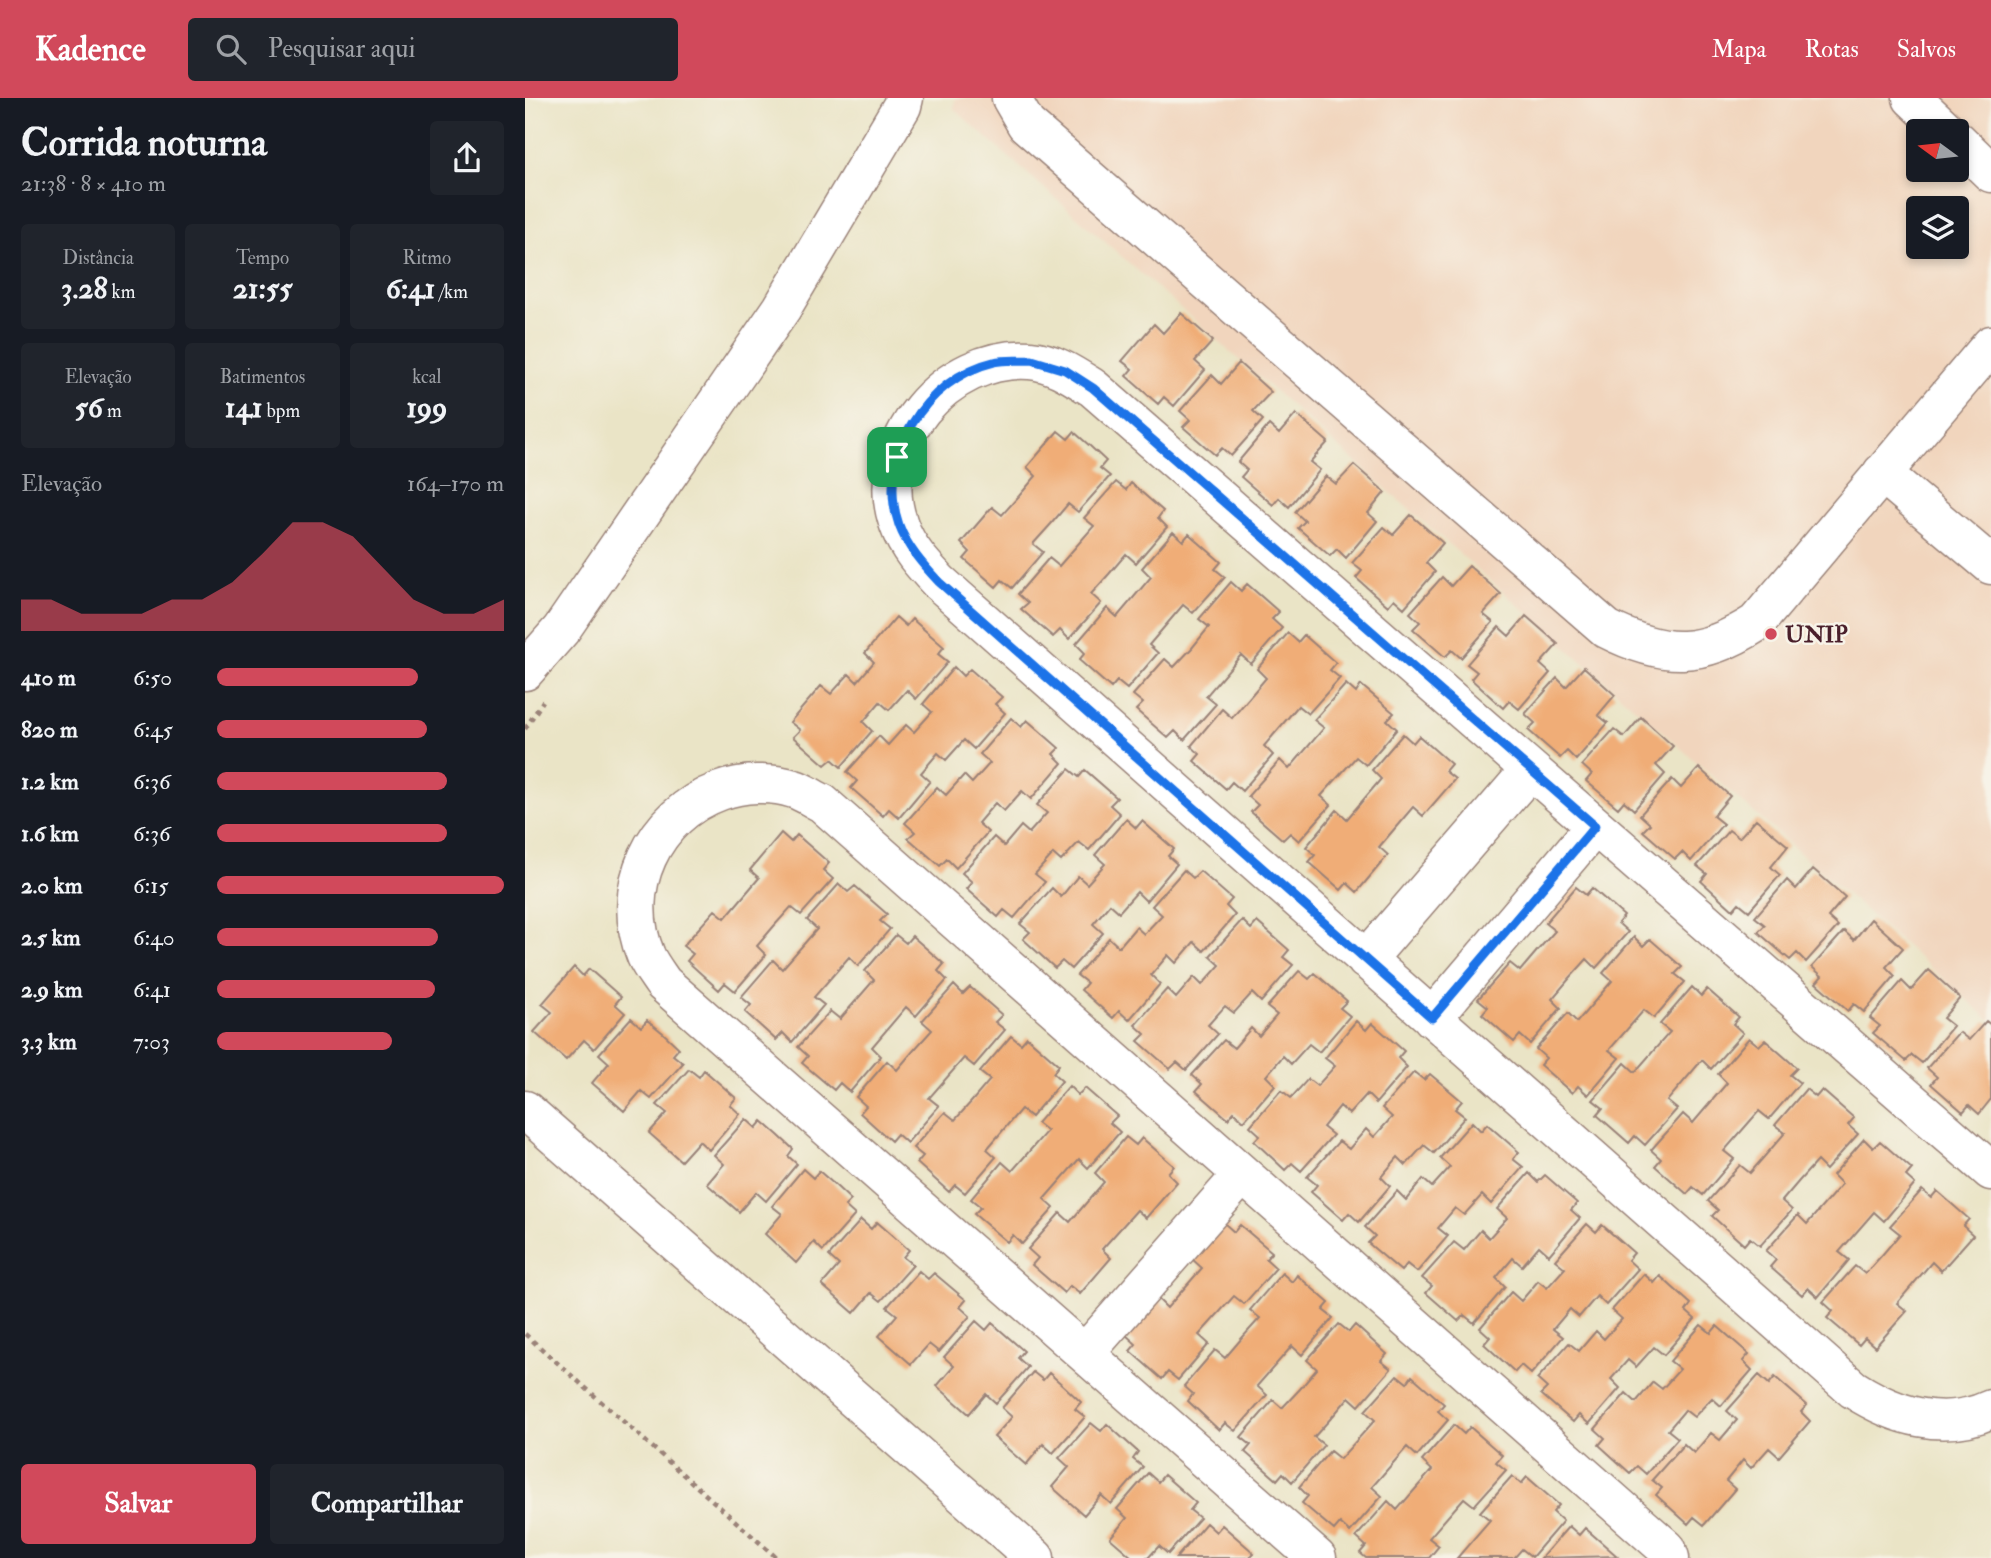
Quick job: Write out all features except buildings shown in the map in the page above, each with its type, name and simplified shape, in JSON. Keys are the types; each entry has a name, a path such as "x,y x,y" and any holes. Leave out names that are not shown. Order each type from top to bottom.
{"street":[{"path":"525,671 561,630 782,309 902,106 904,98"},
{"path":"1011,98 1026,124 1607,629 1639,645 1669,651 1703,649 1731,639 1756,623 1991,345"},
{"path":"1912,98 1934,119"},
{"path":"1969,152 1991,173"},
{"path":"1991,1171 1093,388 1065,370 1032,360 995,361 961,375 934,395 909,426 897,457 892,489 899,524 915,556 949,592 1853,1390 1883,1408 1926,1419 1972,1418 1991,1409"},
{"path":"1882,473 1991,565"},
{"path":"1366,960 1530,770"},
{"path":"1317,1558 1086,1352 663,983 646,956 636,917 639,882 649,849 672,818 701,798 730,787 762,783 793,788 822,803 1667,1549 1670,1558"},
{"path":"1432,1018 1595,826"},
{"path":"525,1110 1035,1558"},
{"path":"1086,1352 1243,1175"}],"path":[{"path":"525,1334 777,1558"}],"shaded area":[{"name":"UNIP","path":"955,98 1991,98 1991,1021 954,109"}],"place":[{"name":"UNIP","path":"1771,634"}],"route":[{"path":"1032,360 1065,370 1093,388 1595,826 1432,1018 939,582 915,556 899,524 892,489 897,457 909,426 934,395 961,375 995,361 1032,360"}]}
